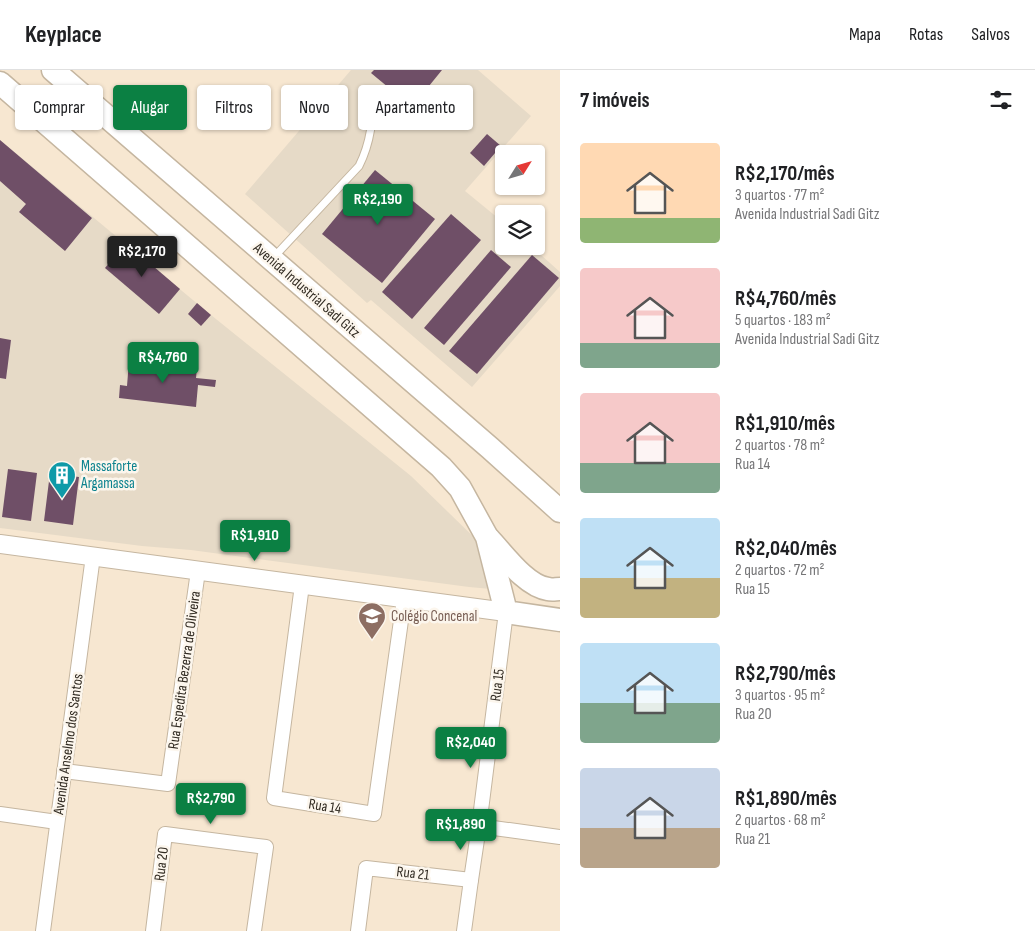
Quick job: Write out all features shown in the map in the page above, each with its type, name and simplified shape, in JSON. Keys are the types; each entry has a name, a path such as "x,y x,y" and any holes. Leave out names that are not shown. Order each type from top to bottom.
{"main road":[{"name":"Avenida Industrial Sadi Gitz","path":"53,70 490,448 560,511"},
{"path":"0,83 441,467 460,488 487,537 525,578 548,589 560,589"},
{"path":"487,537 506,612 560,620"}],"street":[{"path":"0,544 506,612"},
{"name":"Avenida Anselmo dos Santos","path":"43,931 93,556"},
{"name":"Rua Espedita Bezerra de Oliveira","path":"64,771 168,784 198,571"},
{"name":"Rua 14","path":"302,585 274,798 374,814 404,599"},
{"name":"Rua 15","path":"471,880 506,612"},
{"path":"0,814 57,822"},
{"path":"479,826 560,837"},
{"name":"Rua 20","path":"153,931 165,834 266,847 254,931"},
{"name":"Rua 21","path":"358,931 366,868 471,880"},
{"path":"464,931 471,880"}],"lane":[{"path":"272,260 359,166 367,150 372,130"}],"shaded area":[{"path":"351,70 478,70 531,116 505,145 495,145 495,157 465,191 495,216 495,255 541,255 560,272 560,286 472,387 371,300 367,303 245,194 300,130 348,130 348,85 338,85"},
{"path":"0,140 211,315 411,476 484,547 491,589 191,550 142,546 0,528"}],"building":[{"path":"374,70 442,70 430,85 385,85 371,73"},
{"path":"487,134 500,145 495,145 495,153 484,166 470,153"},
{"path":"0,140 92,218 65,251 19,212 26,204 0,181"},
{"path":"375,170 435,219 382,283 322,234"},
{"path":"451,214 481,240 412,319 382,292"},
{"path":"126,243 180,289 159,314 105,268"},
{"path":"491,250 511,267 444,345 424,328"},
{"path":"532,255 559,278 477,374 449,351"},
{"path":"197,303 211,315 201,326 188,314"},
{"path":"0,338 11,340 6,379 0,378"},
{"path":"129,361 197,368 196,378 216,380 215,387 198,385 196,407 119,398 120,385 127,386"},
{"path":"8,469 37,473 31,521 2,517"},
{"name":"Massaforte Argamassa","path":"50,473 79,477 73,525 44,521"}],"place":[{"name":"Massaforte Argamassa","path":"62,499"},
{"name":"Colégio Concenal","path":"372,640"}]}
